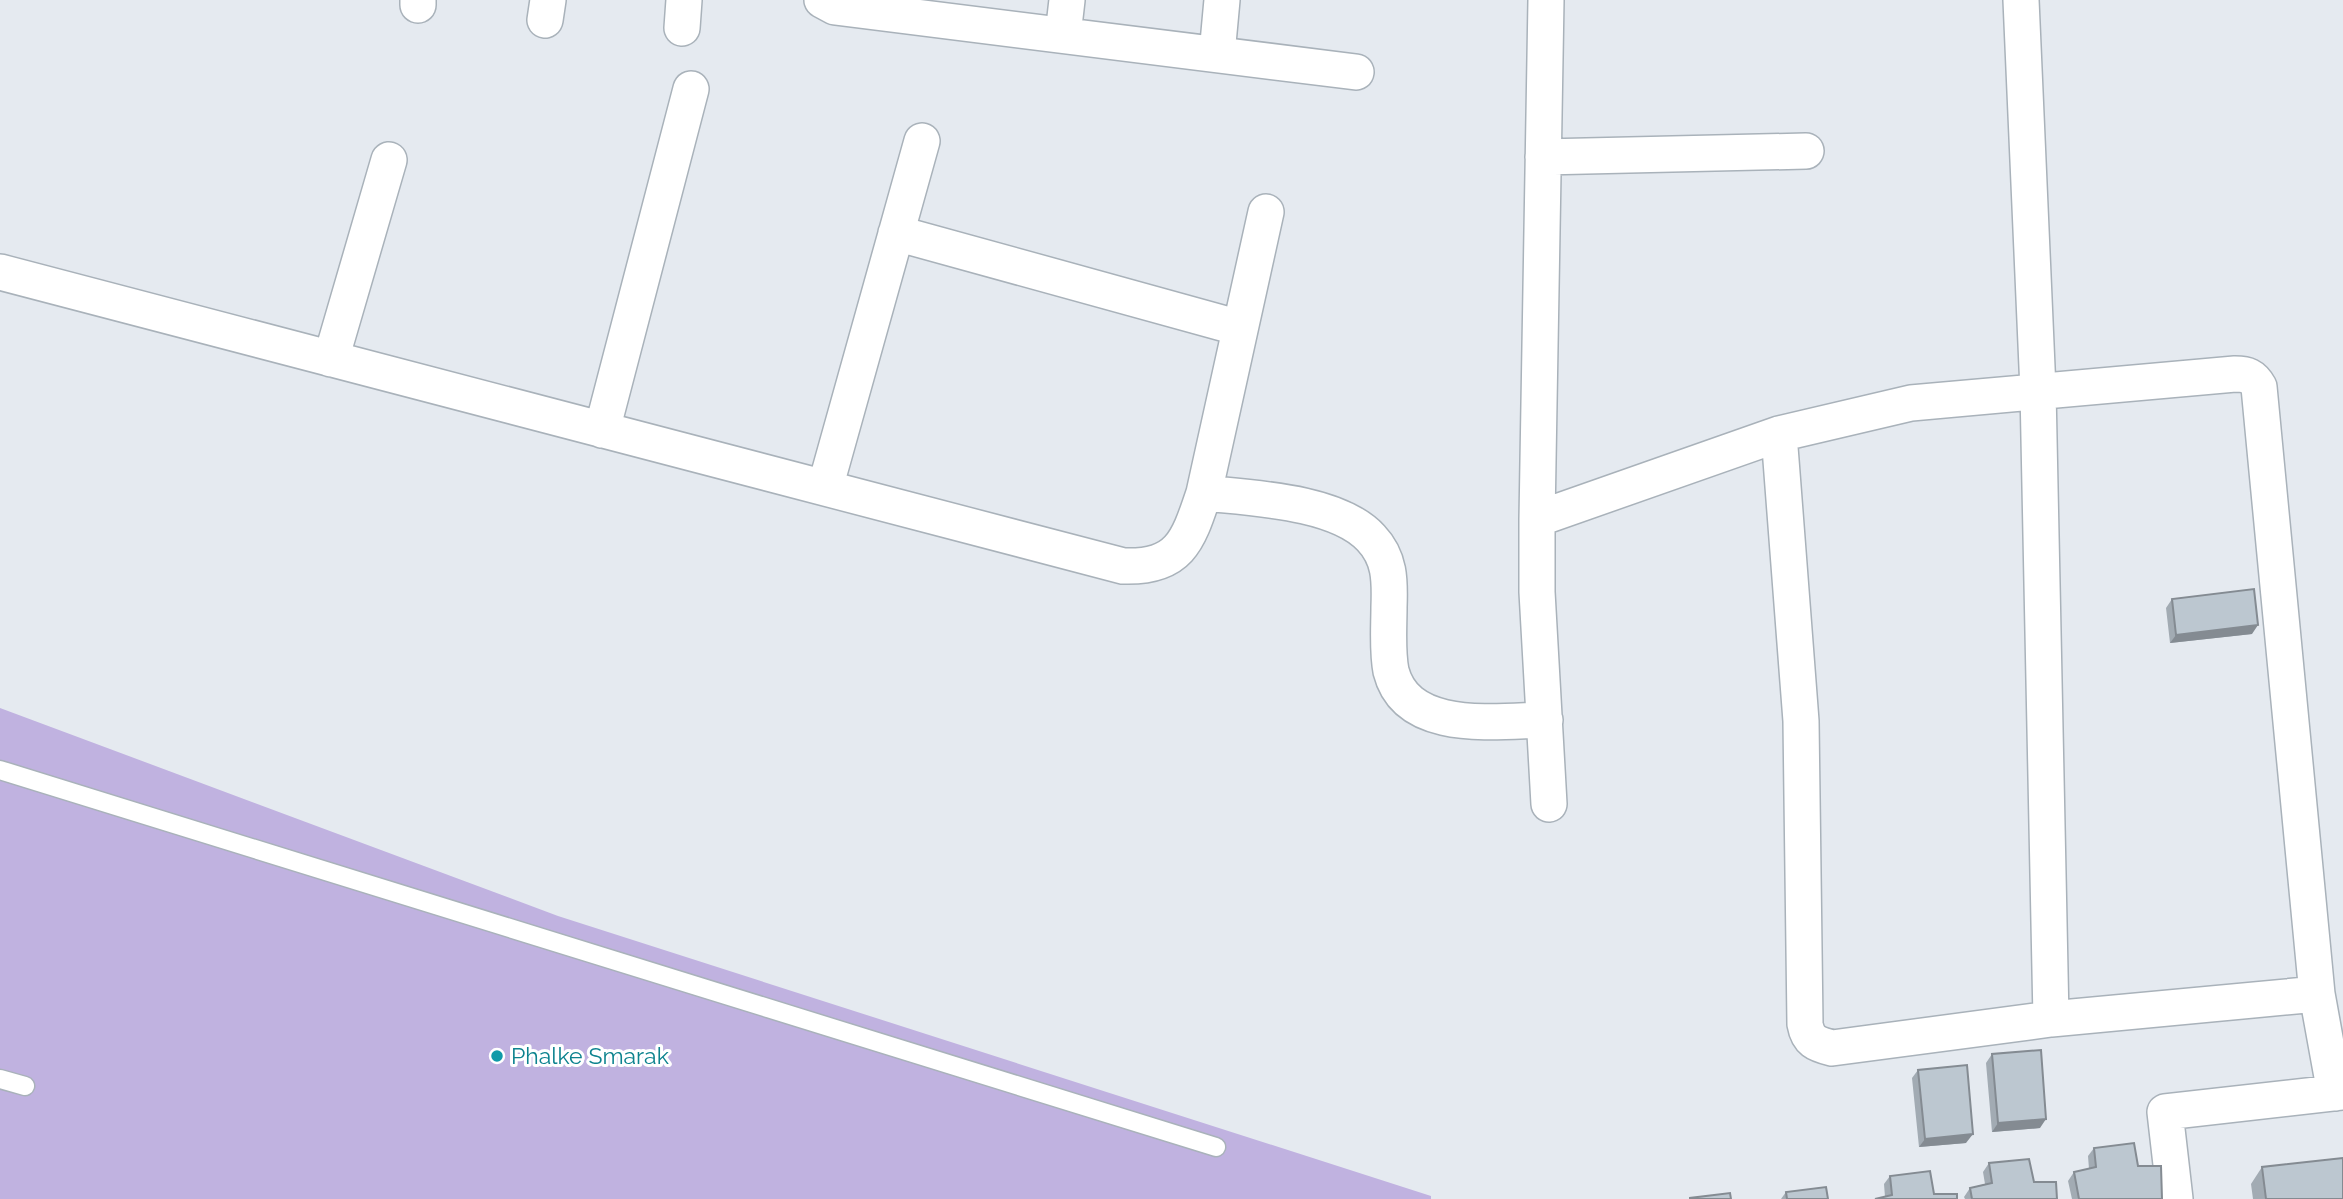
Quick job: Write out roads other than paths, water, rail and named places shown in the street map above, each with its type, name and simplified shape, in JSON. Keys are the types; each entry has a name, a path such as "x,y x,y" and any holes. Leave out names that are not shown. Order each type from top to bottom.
{"street":[{"path":"822,0 835,7 913,8 1063,35 1356,72"},
{"path":"1063,35 1067,0"},
{"path":"1217,54 1222,0"},
{"path":"1546,0 1537,592 1549,804"},
{"path":"2021,0 2038,390 2051,1019"},
{"path":"602,430 691,89"},
{"path":"825,488 922,141"},
{"path":"1543,157 1806,151"},
{"path":"331,359 389,160"},
{"path":"0,272 1123,566 1140,567 1167,559 1181,548 1192,530 1204,493 1266,212"},
{"path":"896,233 1240,328"},
{"path":"1537,519 1779,434 1911,403 2235,374 2254,378 2259,387 2317,994 2339,1093 2165,1112 2175,1199"},
{"path":"1779,434 1801,721 1805,1024 1807,1035 1815,1044 1832,1048 2051,1019 2317,994"},
{"path":"1204,493 1298,504 1341,518 1369,536 1383,554 1390,572 1388,638 1391,670 1399,691 1408,702 1424,711 1450,719 1481,722 1545,720"}],"lane":[{"path":"0,770 1216,1147"},
{"path":"0,1079 25,1086"}],"place":[{"name":"Phalke Smarak","path":"497,1056"}]}
